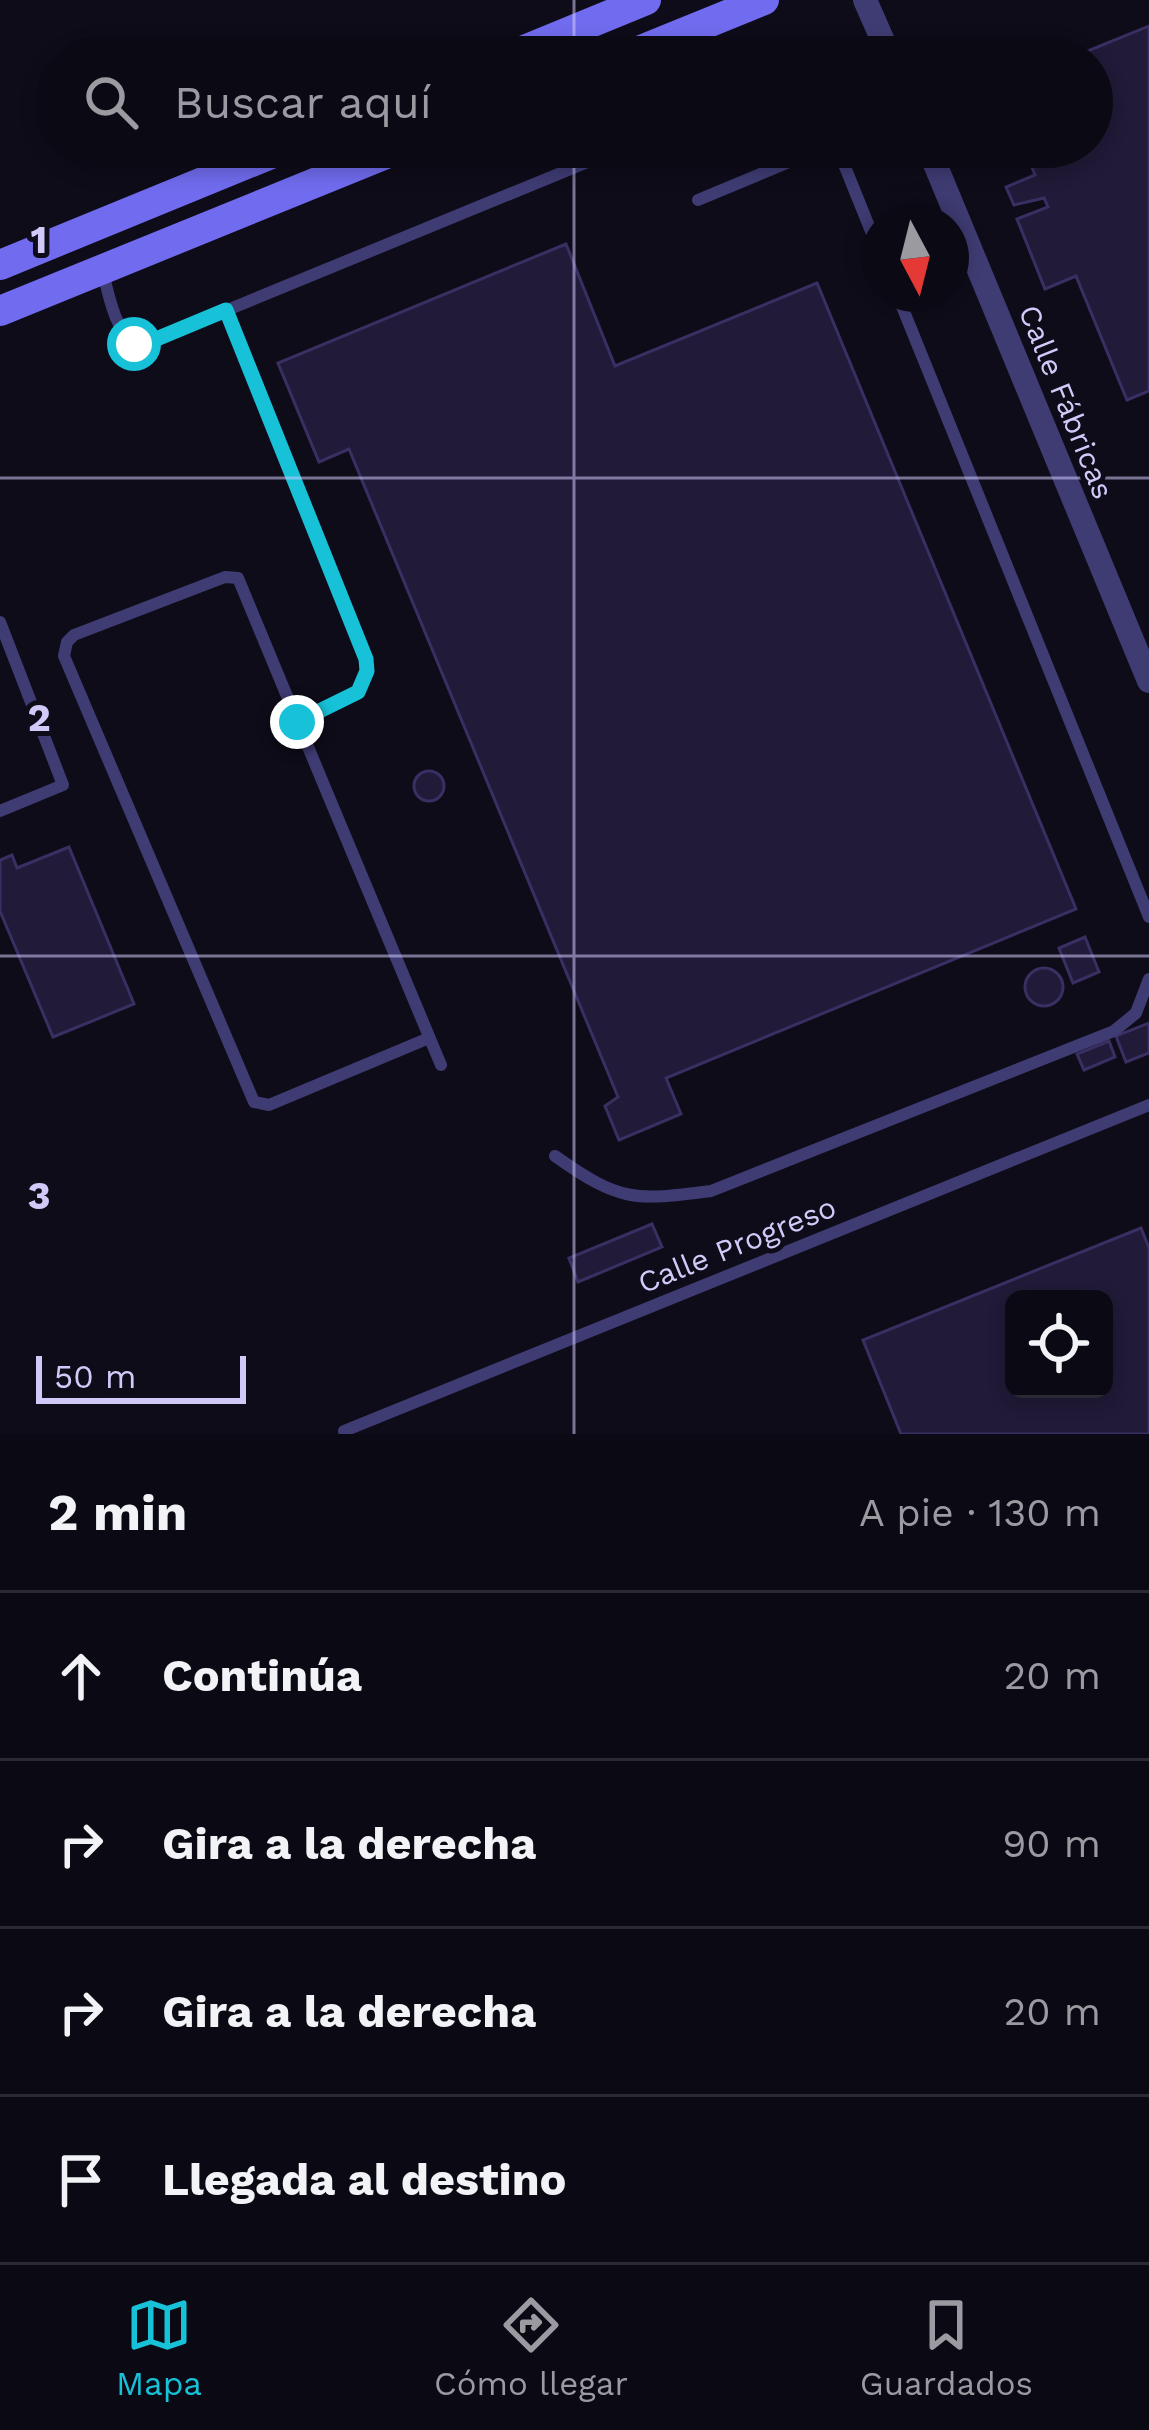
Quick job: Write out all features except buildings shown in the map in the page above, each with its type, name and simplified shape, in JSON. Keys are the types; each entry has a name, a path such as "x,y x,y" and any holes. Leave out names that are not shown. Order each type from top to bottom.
{"main road":[{"path":"585,36 646,0"},
{"path":"676,36 764,0"},
{"path":"0,266 237,168"},
{"path":"0,311 352,168"},
{"path":"86,230 102,270"}],"street":[{"path":"865,0 881,36"},
{"name":"Calle Fábricas","path":"937,168 1149,681"}],"lane":[{"path":"102,270 119,325 134,344 142,345 573,168"},
{"path":"698,200 772,168"},
{"path":"845,168 861,206"},
{"path":"226,310 366,659 367,671 358,692 297,722"},
{"path":"903,312 1149,917"},
{"path":"430,1038 266,1106 254,1102 64,656 74,635 231,576 238,578 297,722 430,1038 441,1065"},
{"path":"0,622 63,785 0,811"},
{"path":"555,1156 618,1195 644,1199 711,1191 1114,1031 1136,1013 1149,979"},
{"name":"Calle Progreso","path":"344,1431 1149,1105"}],"route":[{"path":"134,344 142,345 226,310 366,659 367,671 358,692 297,722"}]}
